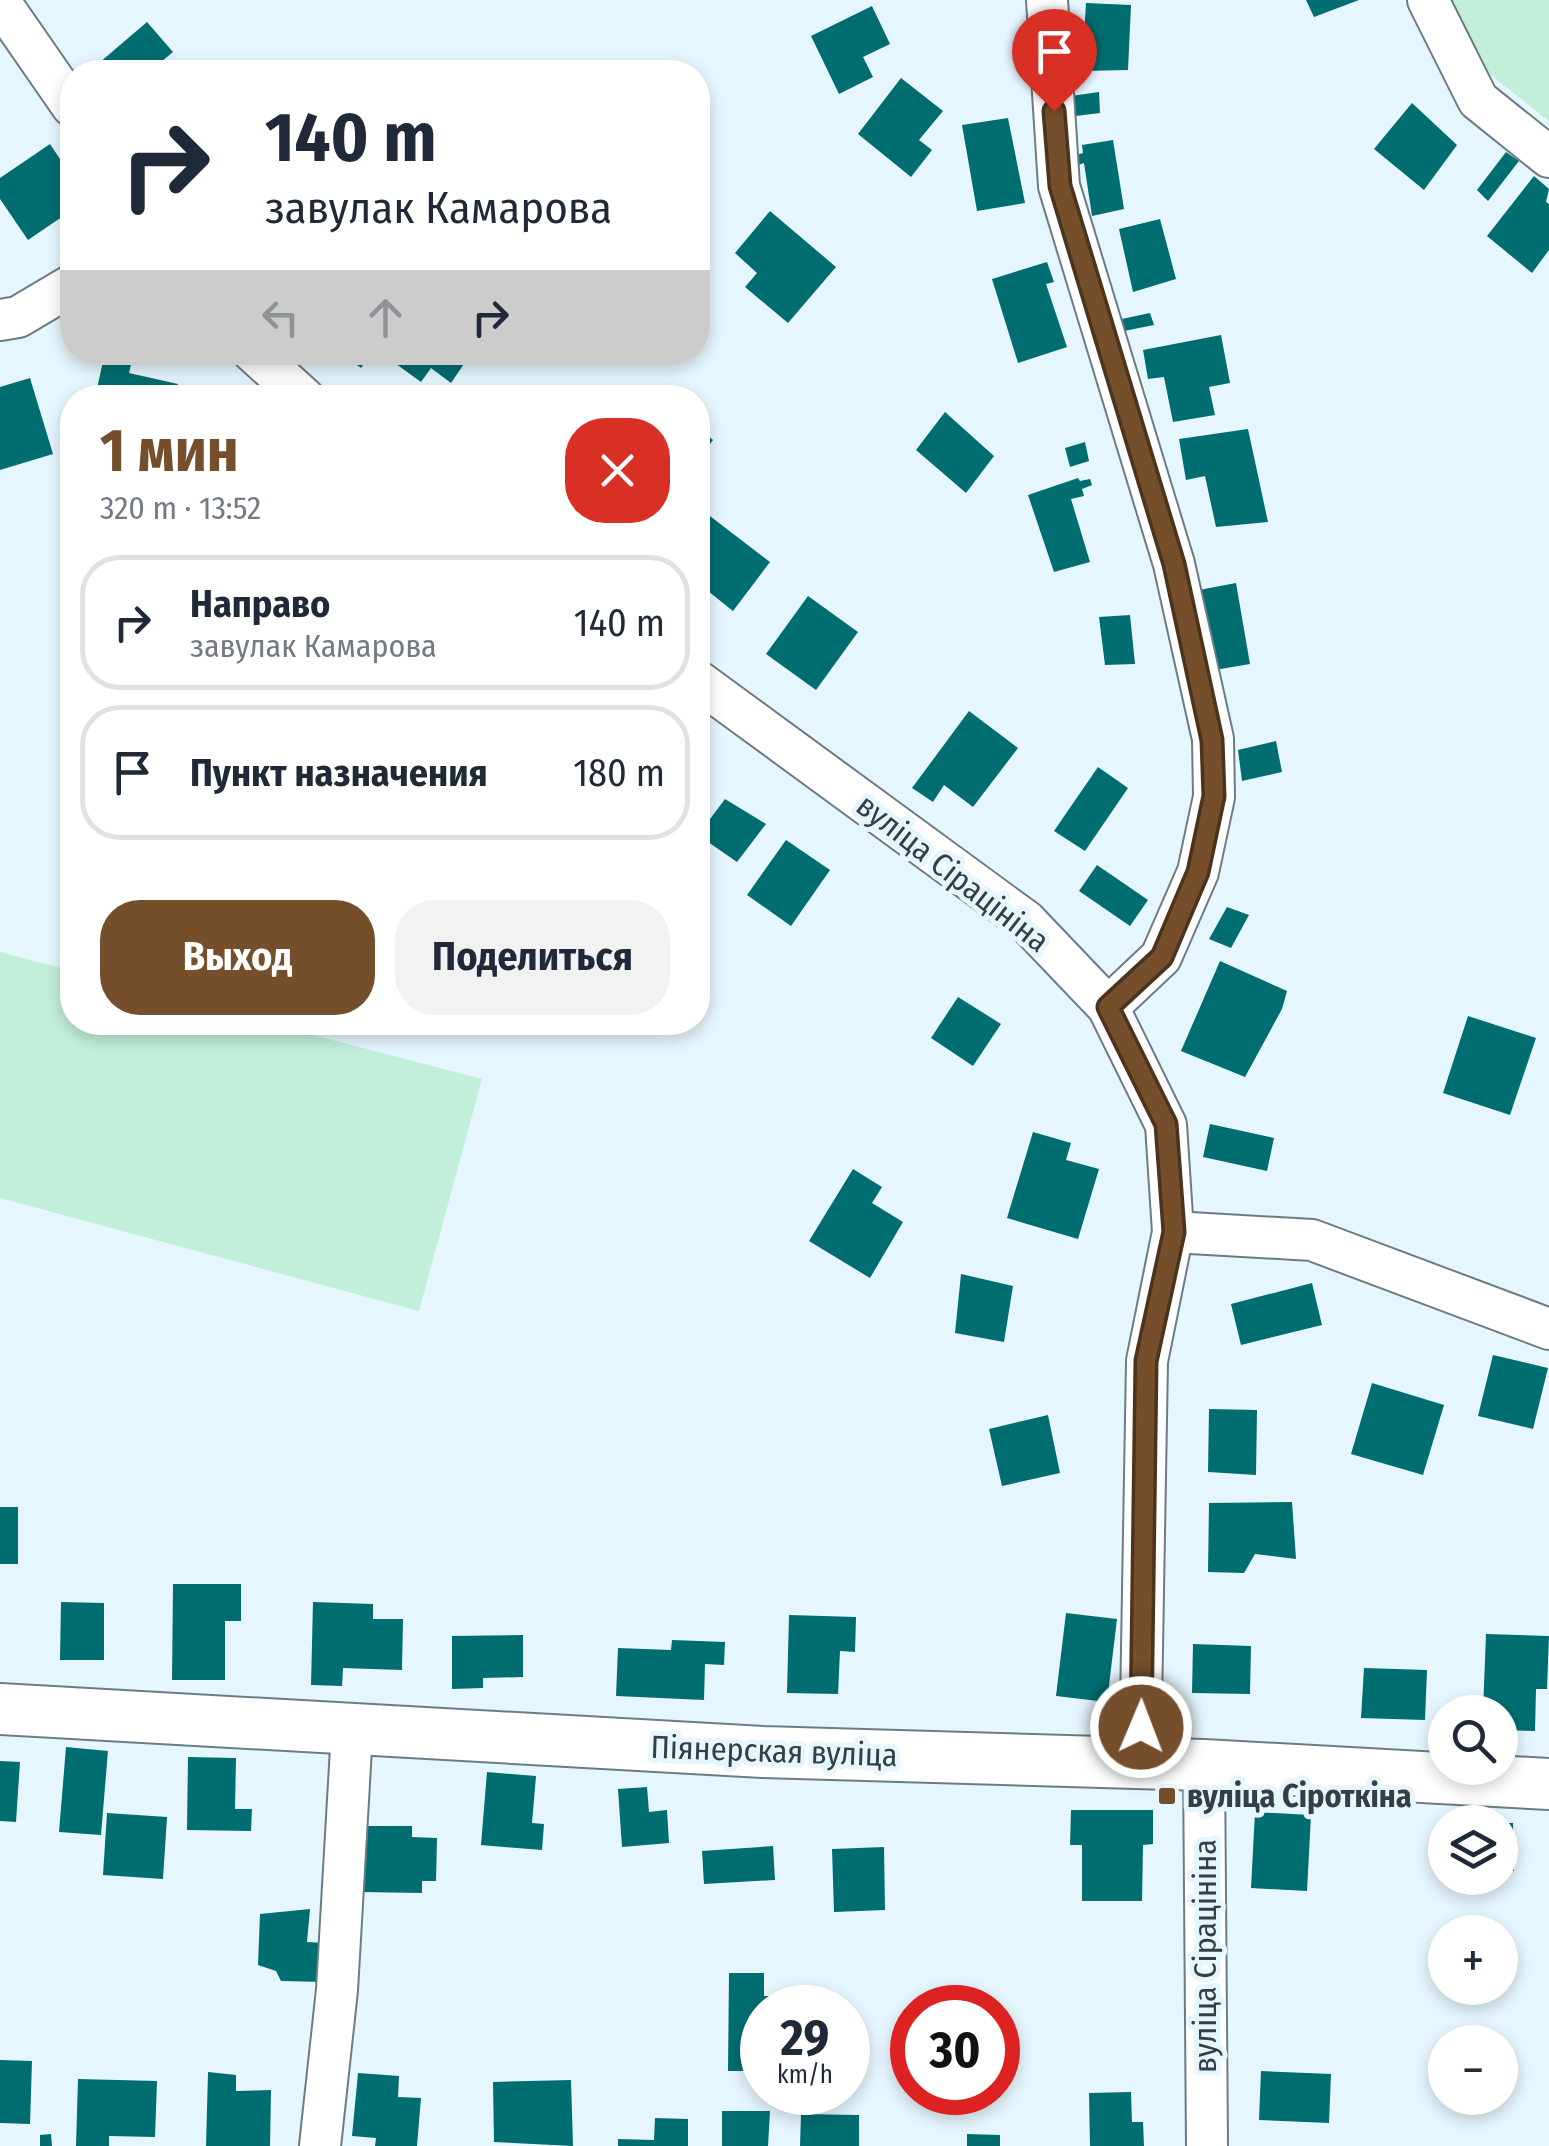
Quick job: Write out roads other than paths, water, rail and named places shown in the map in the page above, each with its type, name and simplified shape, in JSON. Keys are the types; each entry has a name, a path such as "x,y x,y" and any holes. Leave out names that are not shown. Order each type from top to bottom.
{"street":[{"path":"1047,0 1060,186 1174,564 1212,740 1214,796 1198,872 1162,957 1108,1007"},
{"path":"1428,0 1478,100 1549,157"},
{"path":"0,2 60,89"},
{"path":"9,318 60,291"},
{"path":"9,318 60,321"},
{"path":"265,365 289,385"},
{"name":"вуліца Сірацініна","path":"710,690 1026,921 1108,1007 1166,1124 1174,1232 1146,1361 1140,1764"},
{"path":"1174,1232 1312,1240 1549,1329"},
{"name":"Піянерская вуліца","path":"0,1709 762,1752 1204,1766 1549,1784"},
{"path":"320,2146 337,1990 352,1731"},
{"name":"вуліца Сірацініна","path":"1204,1766 1206,2146"}],"place":[{"name":"вуліца Сіроткіна","path":"1167,1796"}]}
